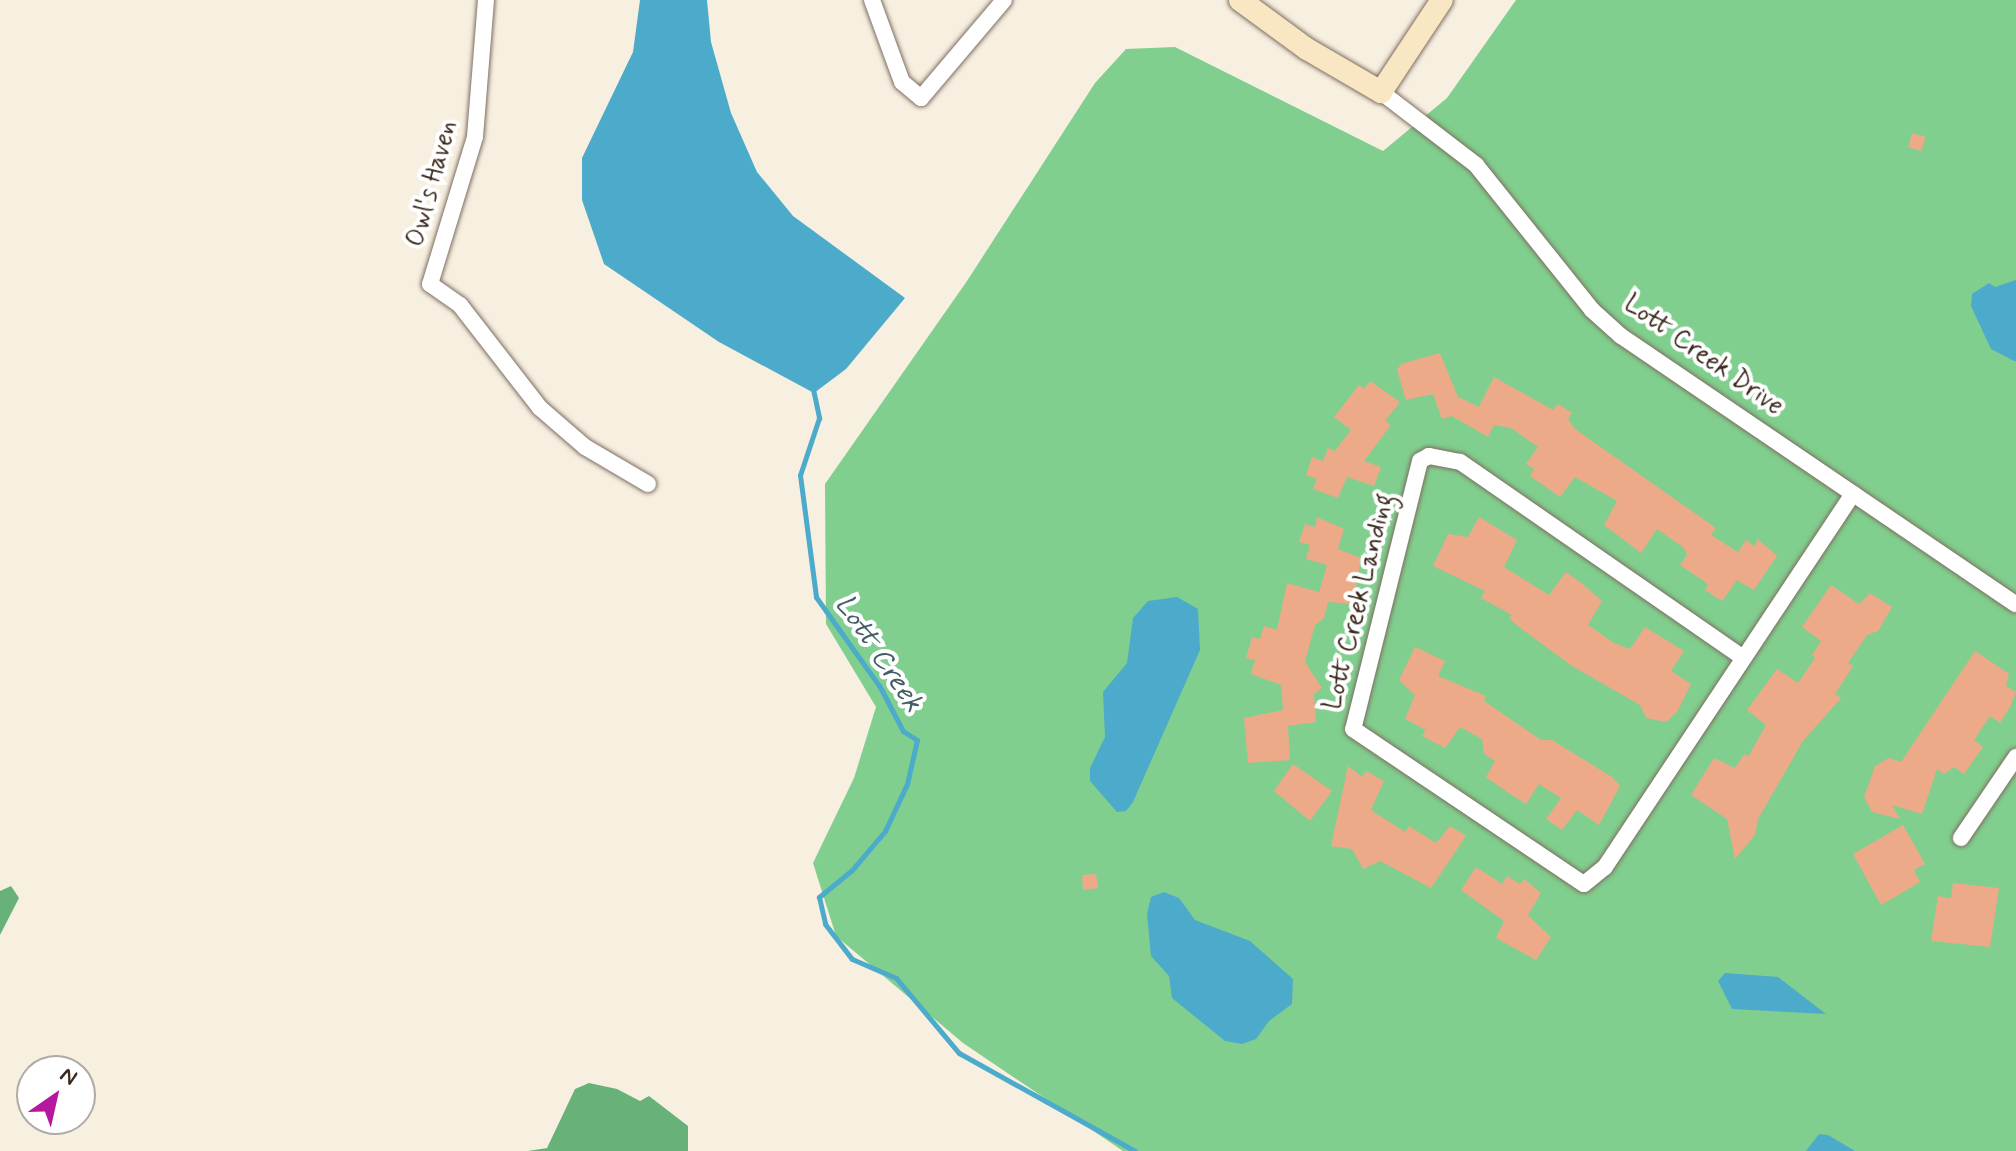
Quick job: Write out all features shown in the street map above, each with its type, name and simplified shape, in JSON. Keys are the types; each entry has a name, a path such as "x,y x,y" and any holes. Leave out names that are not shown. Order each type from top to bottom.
{"street":[{"name":"Owl's Haven","path":"486,0 475,137 430,284 460,305 540,408 585,447 648,484"},
{"path":"872,0 902,82 921,98 1004,0"},
{"name":"Lott Creek Drive","path":"1240,0 1318,56 1381,92 1476,165 1585,301 1621,336 2016,604"},
{"path":"1381,92 1442,0"},
{"name":"Lott Creek Landing","path":"1742,657 1460,462 1429,456 1420,461 1353,729 1584,884 1605,867 1853,494"},
{"path":"1961,838 2016,757"}],"green space":[{"path":"1516,0 2016,0 2016,1151 1123,1151 963,1043 836,936 813,863 854,778 876,707 826,624 825,484 967,281 1095,83 1126,49 1175,47 1383,151 1447,98"},
{"path":"11,886 19,898 0,935 0,891"},
{"path":"589,1083 617,1089 640,1101 649,1096 688,1126 688,1151 528,1151 547,1148 575,1089"}],"water":[{"path":"640,0 707,0 711,42 731,113 757,172 793,216 905,298 846,369 814,393 719,342 604,264 582,200 582,158 633,52"},
{"path":"2016,280 2014,361 1991,349 1971,306 1972,294 1989,283 1995,287"},
{"path":"1177,597 1198,609 1200,650 1133,802 1126,811 1117,812 1090,781 1090,768 1105,737 1103,692 1127,663 1133,618 1148,601"},
{"path":"1164,892 1179,898 1195,920 1250,941 1293,979 1292,1004 1269,1021 1256,1039 1242,1044 1225,1041 1172,998 1169,976 1151,956 1147,914 1151,897"},
{"path":"1725,973 1778,977 1826,1014 1732,1009 1718,981"},
{"path":"1819,1134 1828,1135 1855,1151 1806,1151"}],"building":[{"path":"1912,133 1926,137 1921,151 1908,147"},
{"path":"1440,353 1458,397 1479,407 1494,377 1553,410 1558,404 1572,413 1568,419 1575,429 1716,528 1711,535 1738,552 1746,540 1754,546 1758,539 1777,556 1754,590 1737,580 1722,601 1705,590 1708,584 1680,565 1687,555 1684,548 1657,529 1641,553 1604,525 1617,501 1575,477 1560,497 1530,476 1534,469 1526,464 1538,447 1511,428 1494,425 1488,437 1452,416 1442,419 1433,394 1406,400 1397,370 1401,364"},
{"path":"1370,381 1400,402 1385,421 1391,425 1364,461 1381,467 1374,486 1347,477 1338,498 1313,489 1317,479 1306,475 1312,457 1323,461 1328,448 1335,451 1351,430 1334,417 1359,385 1364,389"},
{"path":"1317,517 1344,529 1338,549 1361,558 1353,604 1328,602 1324,618 1315,625 1305,662 1322,688 1314,694 1316,722 1288,726 1290,760 1248,763 1244,718 1283,710 1281,685 1251,674 1255,660 1246,658 1252,637 1260,639 1264,626 1277,630 1287,583 1319,592 1327,565 1306,559 1310,545 1299,542 1305,524 1315,527"},
{"path":"1479,517 1517,540 1504,567 1549,595 1566,572 1602,601 1588,625 1614,643 1630,649 1645,627 1684,651 1671,671 1691,684 1677,712 1666,722 1646,718 1640,705 1572,666 1519,627 1509,618 1512,615 1481,598 1485,591 1433,566 1448,534 1468,537"},
{"path":"1831,585 1859,604 1870,593 1892,607 1878,631 1867,635 1848,663 1853,666 1835,694 1841,698 1803,741 1758,819 1755,835 1735,859 1727,819 1691,795 1714,758 1735,768 1744,754 1748,757 1766,725 1747,710 1777,669 1798,683 1815,658 1812,655 1821,641 1802,627"},
{"path":"1415,647 1445,661 1438,676 1486,696 1484,701 1541,740 1552,740 1612,777 1620,786 1599,825 1577,810 1562,830 1546,819 1561,798 1539,784 1526,804 1507,792 1486,777 1495,761 1484,754 1482,739 1460,727 1445,748 1422,736 1426,730 1405,719 1415,695 1399,680"},
{"path":"1975,651 2009,674 2006,686 2016,692 2000,723 1990,716 1974,740 1983,747 1964,774 1954,767 1944,774 1937,769 1922,814 1892,805 1900,819 1872,812 1864,797 1875,766 1889,758 1901,762"},
{"path":"1293,764 1332,791 1310,821 1274,791"},
{"path":"1348,766 1362,777 1366,771 1384,781 1371,810 1405,832 1409,826 1436,843 1450,826 1466,836 1431,888 1380,861 1363,869 1352,849 1331,846"},
{"path":"1903,825 1925,864 1914,870 1920,882 1881,905 1853,854"},
{"path":"1476,867 1502,884 1507,876 1520,884 1524,879 1541,893 1528,915 1551,937 1536,960 1496,938 1504,921 1461,890"},
{"path":"1096,874 1098,888 1083,890 1082,875"},
{"path":"1953,883 1999,888 1990,947 1931,941 1938,896 1951,898"}],"waterway":[{"name":"Lott Creek","path":"813,389 819,418 800,475 816,597 880,687 903,731 917,740 907,784 885,831 852,870 819,897 825,924 852,959 896,978 959,1053 1135,1151"}]}
